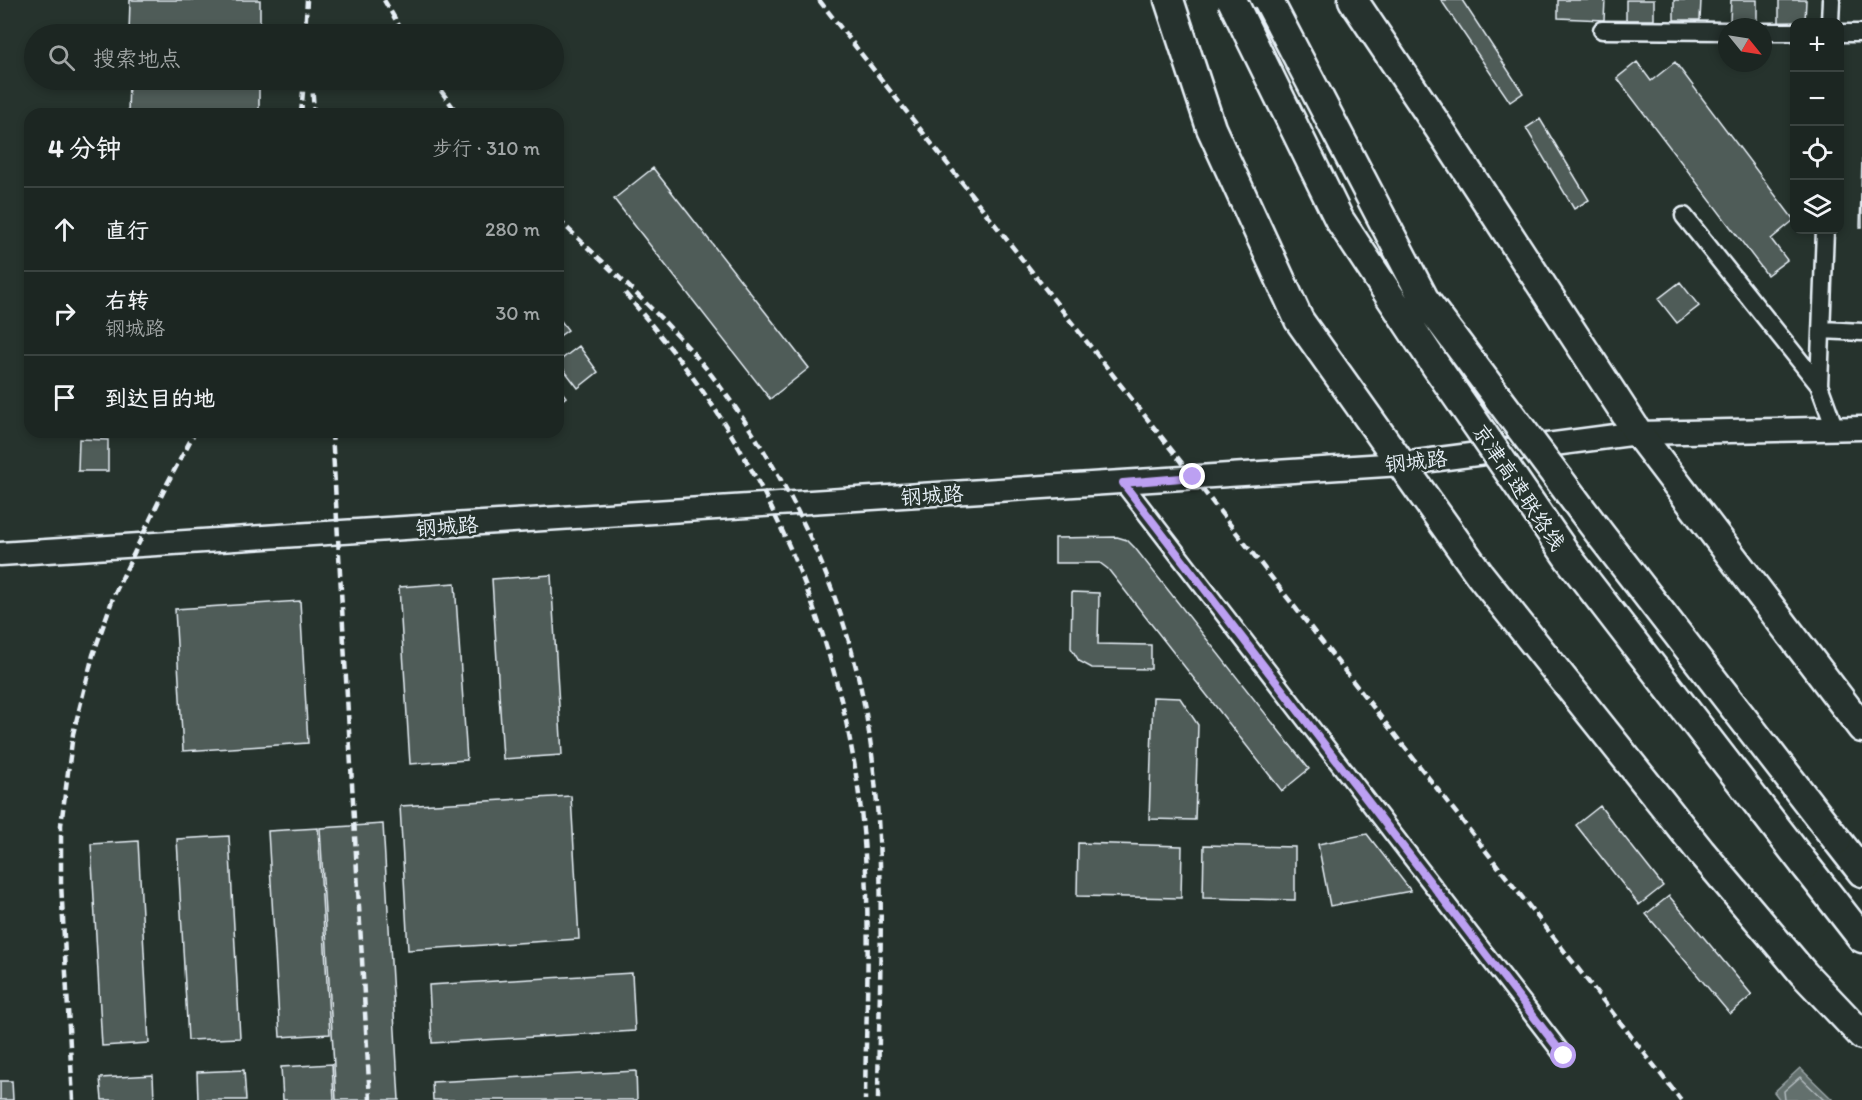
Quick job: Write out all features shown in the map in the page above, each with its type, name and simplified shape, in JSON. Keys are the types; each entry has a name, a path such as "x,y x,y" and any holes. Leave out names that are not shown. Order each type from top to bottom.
{"highway":[{"path":"1169,0 1211,128 1299,320 1480,575 1701,852 1804,974 1862,1035"},
{"name":"京津高速联络线","path":"1232,0 1339,219 1436,366 1570,560 1862,938"},
{"name":"京津高速联络线","path":"1268,0 1424,299 1600,534 1862,872"},
{"path":"1353,0 1460,159 1638,433 1862,728"}],"street":[{"path":"1830,18 1831,0"},
{"path":"1602,30 1718,32"},
{"path":"1772,32 1790,32"},
{"path":"1844,33 1862,33"},
{"path":"1684,216 1819,385 1835,429"},
{"path":"1819,385 1825,234"},
{"path":"1822,330 1862,332"},
{"name":"钢城路","path":"0,554 1401,464 1638,433 1862,429"},
{"path":"1123,483 1564,1056"}],"water":[{"path":"1800,1068 1833,1100 1780,1100 1774,1092"}],"building":[{"path":"130,0 260,0 260,24 129,24"},
{"path":"1441,0 1462,0 1523,93 1510,102"},
{"path":"1558,0 1605,0 1604,20 1558,18"},
{"path":"1626,0 1654,0 1654,20 1626,20"},
{"path":"1674,0 1701,0 1700,20 1674,20"},
{"path":"1731,0 1757,0 1757,18 1730,18"},
{"path":"1779,0 1806,0 1805,18 1790,18 1790,23 1779,23"},
{"path":"1637,62 1651,81 1675,62 1790,215 1790,223 1771,239 1787,260 1767,275 1617,78"},
{"path":"129,90 259,90 259,108 128,108"},
{"path":"1540,119 1589,200 1574,209 1526,128"},
{"path":"1862,159 1862,227 1860,227"},
{"path":"653,168 809,368 770,399 614,199"},
{"path":"1680,282 1699,306 1677,323 1658,299"},
{"path":"579,346 598,372 578,388 564,370 564,357"},
{"path":"79,439 108,440 108,471 78,471"},
{"path":"1117,537 1127,540 1135,548 1309,769 1282,791 1108,569 1100,563 1055,563 1055,538"},
{"path":"551,575 562,755 503,759 492,579"},
{"path":"455,583 467,760 410,764 399,587"},
{"path":"1072,592 1099,593 1098,644 1151,645 1151,669 1092,668 1079,661 1071,648"},
{"path":"300,601 308,743 183,751 175,609"},
{"path":"1153,697 1180,698 1198,725 1195,820 1149,819"},
{"path":"571,796 579,939 408,950 400,806"},
{"path":"1600,806 1663,886 1639,905 1576,825"},
{"path":"383,824 399,1100 336,1100 320,828"},
{"path":"318,828 330,1034 280,1037 268,831"},
{"path":"1367,834 1411,891 1330,906 1318,844"},
{"path":"229,836 240,1038 188,1040 177,839"},
{"path":"138,841 149,1043 102,1046 91,844"},
{"path":"1078,843 1182,846 1181,898 1077,896"},
{"path":"1204,845 1295,847 1295,900 1203,898"},
{"path":"1669,896 1752,995 1730,1014 1646,914"},
{"path":"632,973 635,1031 432,1043 429,985"},
{"path":"332,1064 334,1100 283,1100 281,1067"},
{"path":"244,1070 246,1100 198,1100 197,1072"},
{"path":"636,1071 637,1100 433,1100 432,1082"},
{"path":"153,1075 154,1100 102,1100 100,1078"},
{"path":"0,1081 12,1081 13,1100 0,1100"}],"railway":[{"path":"306,24 307,0"},
{"path":"384,0 398,24"},
{"path":"819,0 1681,1100"},
{"path":"302,108 303,90"},
{"path":"313,90 314,108"},
{"path":"440,90 454,108"},
{"path":"564,225 664,322 722,389 775,469 798,512 836,600 862,693 870,740 879,829 881,920 878,1100"},
{"path":"625,293 693,377 729,431 756,478 802,577 836,680 849,733 864,841 868,938 865,1100"},
{"path":"73,1100 61,883 61,825 73,734 93,655 114,595 192,438"},
{"path":"332,438 370,1100"}],"route":[{"path":"1193,477 1123,483 1564,1056"}]}
